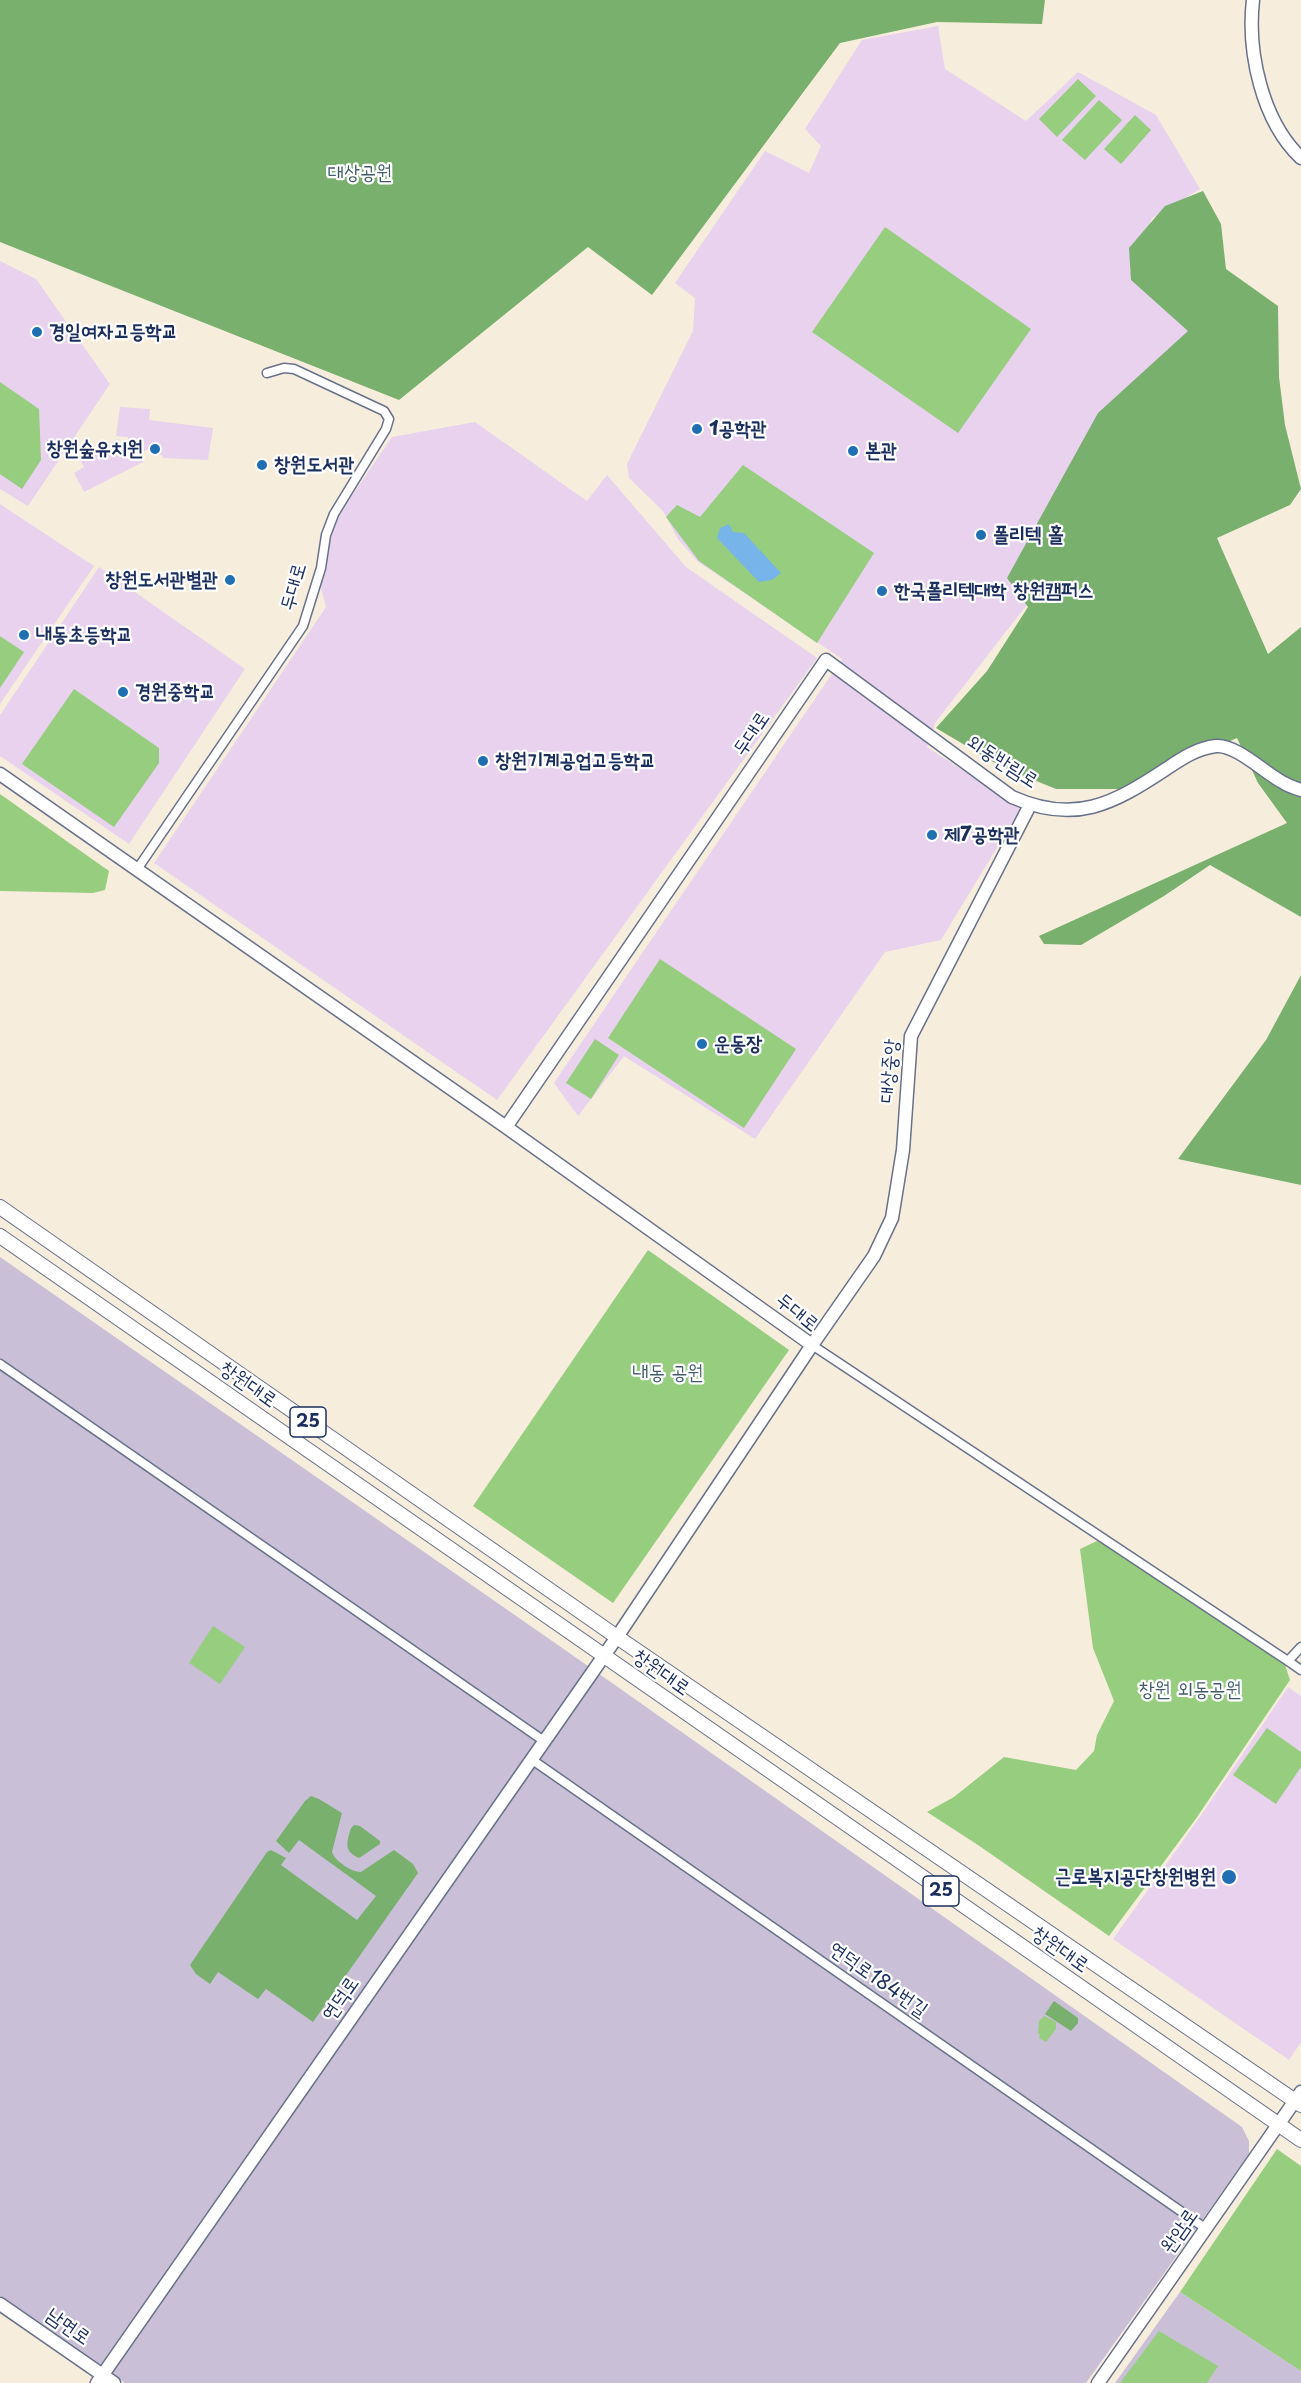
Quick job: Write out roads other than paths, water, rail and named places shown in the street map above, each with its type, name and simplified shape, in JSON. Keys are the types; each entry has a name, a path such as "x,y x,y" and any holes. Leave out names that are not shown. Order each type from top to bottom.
{"main road":[{"name":"창원대로","path":"0,1207 617,1637 1299,2099"},
{"name":"창원대로","path":"0,1236 1301,2140"}],"street":[{"path":"1253,0 1251,14 1255,66 1270,114 1301,158"},
{"name":"두대로","path":"138,868 303,626 321,568 326,535 334,514 386,429 389,418 384,411 294,369 284,368 267,373"},
{"name":"두대로","path":"506,1127 826,660"},
{"name":"외동반림로","path":"826,660 1012,796 1030,805 1067,811 1099,806 1128,794 1187,755 1216,746 1231,749 1285,784 1301,790"},
{"name":"두대로","path":"0,774 138,868 812,1345 617,1637"},
{"name":"대상중앙","path":"812,1345 874,1256 892,1218 903,1150 911,1036 1030,805"},
{"path":"812,1345 1301,1670"},
{"path":"0,1364 544,1741"},
{"name":"연덕로","path":"99,2379 617,1637"},
{"path":"1288,1661 1301,1647"},
{"name":"연덕로184번길","path":"531,1759 1205,2228"},
{"name":"완암로","path":"1098,2383 1205,2228 1299,2099"},
{"name":"남면로","path":"0,2304 99,2379 114,2383"}],"water":[{"path":"729,524 733,532 744,533 781,573 772,580 759,582 717,538 720,528"}],"place":[{"name":"경일여자고등학교","path":"37,332"},
{"name":"1공학관","path":"697,429"},
{"name":"창원숲유치원","path":"155,449"},
{"name":"본관","path":"853,451"},
{"name":"창원도서관","path":"262,465"},
{"name":"폴리텍 홀","path":"981,535"},
{"name":"창원도서관별관","path":"230,580"},
{"name":"한국폴리텍대학 창원캠퍼스","path":"882,591"},
{"name":"내동초등학교","path":"24,635"},
{"name":"경원중학교","path":"123,692"},
{"name":"창원기계공업고등학교","path":"483,761"},
{"name":"제7공학관","path":"932,835"},
{"name":"운동장","path":"702,1044"},
{"name":"근로복지공단창원병원","path":"1229,1877"}],"park label":[{"name":"대상공원","path":"360,173"},
{"name":"내동 공원","path":"668,1373"},
{"name":"창원 외동공원","path":"1190,1690"}]}
